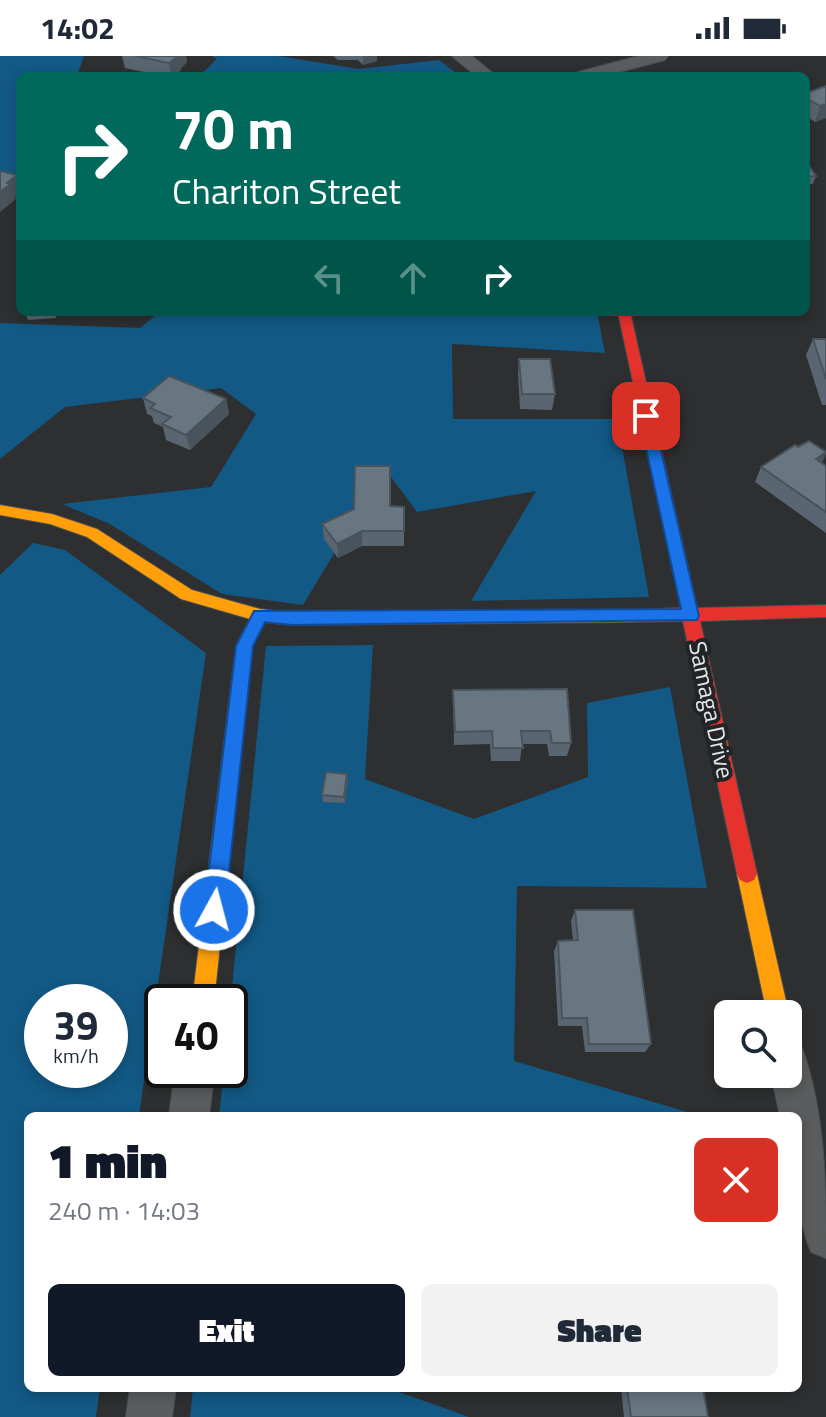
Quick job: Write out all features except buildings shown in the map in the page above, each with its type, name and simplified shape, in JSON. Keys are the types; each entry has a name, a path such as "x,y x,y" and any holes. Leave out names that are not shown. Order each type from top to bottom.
{"street":[{"path":"461,56 482,72"},
{"path":"599,72 659,56"},
{"name":"Samaga Drive","path":"625,316 775,1000"},
{"path":"0,510 52,519 92,533 187,595 260,615 292,619 691,616 826,611"},
{"path":"205,984 244,646 260,615"},
{"path":"190,1112 193,1088"},
{"path":"794,1088 799,1112"},
{"path":"802,1126 826,1237"},
{"path":"149,1417 152,1392"}],"shaded area":[{"path":"0,56 84,56 78,72 16,72 16,177 0,179"},
{"path":"212,56 278,56 359,69 439,60 455,72 203,72 217,59"},
{"path":"155,316 598,316 605,353 452,344 453,419 617,419 649,597 471,601 536,491 417,512 385,469 303,605 222,594 110,524 62,504 211,487 256,414 221,388 65,407 0,459 0,323 140,328"},
{"path":"33,543 65,550 206,653 158,984 144,984 144,1081 140,1112 24,1112 24,1392 99,1392 96,1417 0,1417 0,575"},
{"path":"373,645 365,779 474,819 588,777 587,703 670,687 707,888 517,886 514,1061 687,1112 219,1112 222,1088 248,1088 248,984 232,984 266,646"},
{"path":"193,1392 399,1392 469,1417 190,1417"}],"traffic: slow":[{"path":"0,510 52,519 92,533 187,595 260,615 292,619 635,616"},
{"path":"205,984 244,646 260,615"},
{"path":"747,874 775,1000"}],"traffic: jam":[{"path":"625,316 747,874"},
{"path":"635,616 826,611"}],"route":[{"path":"214,910 244,646 260,615 292,619 691,616 646,416"}]}
